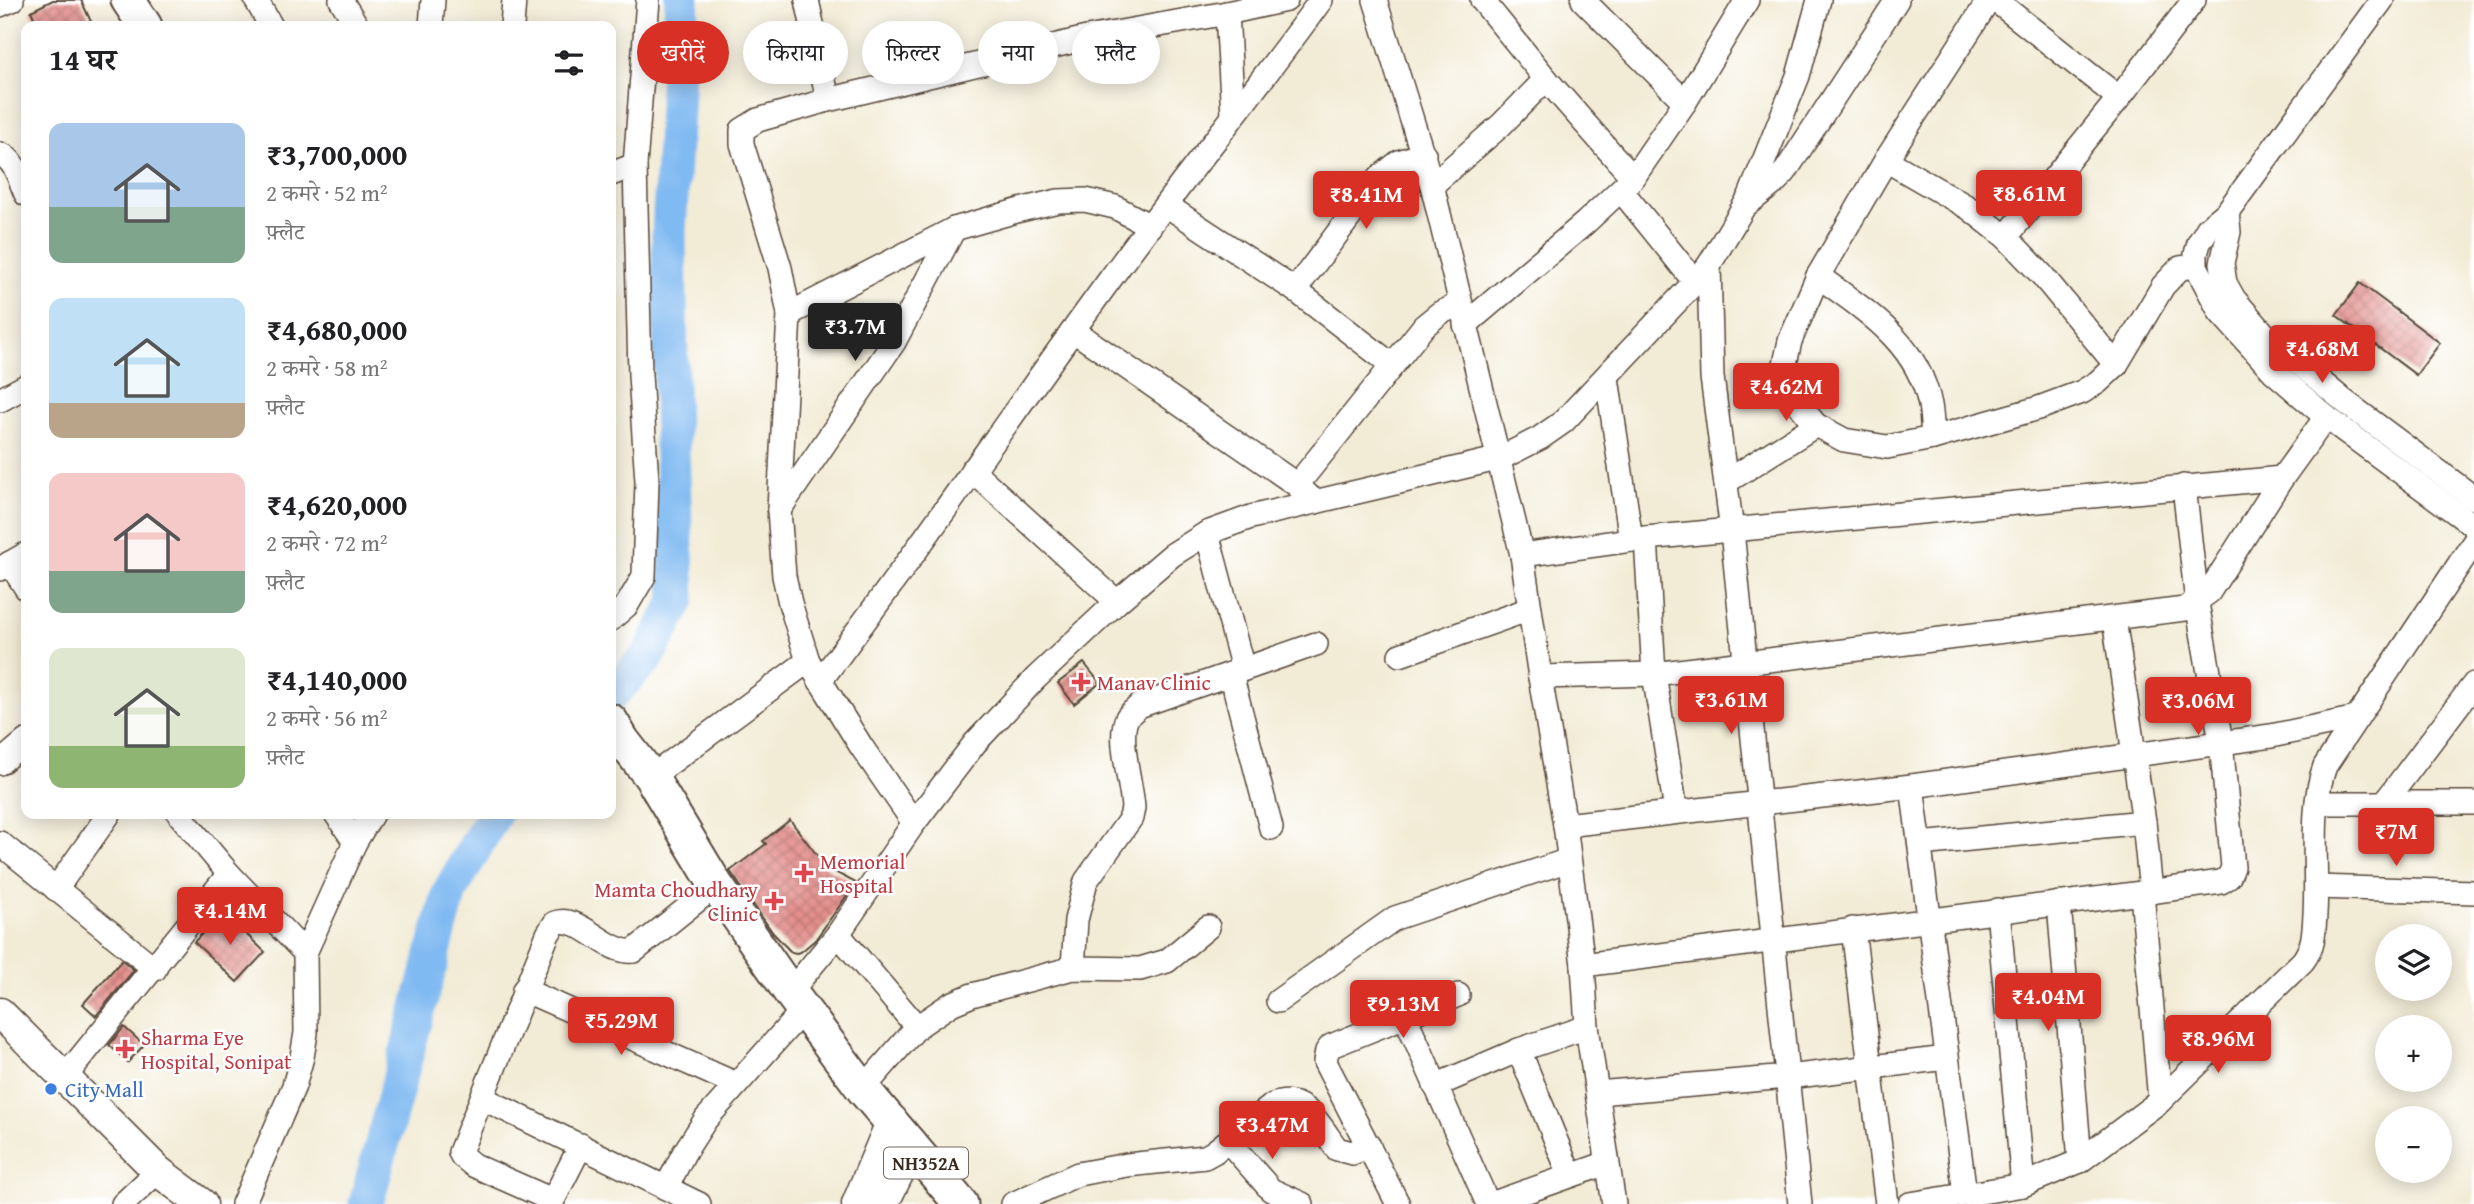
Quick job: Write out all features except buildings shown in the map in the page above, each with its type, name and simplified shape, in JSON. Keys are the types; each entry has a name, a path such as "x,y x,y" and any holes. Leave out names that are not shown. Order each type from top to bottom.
{"highway":[{"name":"NH352A","path":"617,731 651,777 716,885 797,1001 863,1089 961,1204"}],"main road":[{"path":"0,1013 158,1171 202,1204"},
{"path":"858,1204 892,1120"},
{"path":"883,1204 912,1146"}],"street":[{"path":"256,0 268,21"},
{"path":"341,0 354,21"},
{"path":"431,21 433,0"},
{"path":"512,21 514,0"},
{"path":"616,615 627,605 644,576 647,481 640,375 635,165 648,0"},
{"path":"807,0 828,100"},
{"path":"915,823 820,681 808,661 797,631 784,576 779,510 789,314 780,268 741,135 747,126 758,120 828,100 1087,38 1236,7 1286,0"},
{"path":"820,681 1150,226 1321,0"},
{"path":"1375,0 1433,186 1501,458 1522,555 1565,825 1583,965 1587,1027 1614,1204"},
{"path":"1482,0 1627,184 1702,273 1732,531 1800,1204"},
{"path":"1583,0 1685,102"},
{"path":"1297,485 1430,319 1463,314 1627,184 1685,102 1748,0"},
{"path":"666,1188 694,1136 797,1001 838,934 915,823 975,743 1036,678 1117,602 1172,555 1206,533 1251,517 1501,458 1540,438 1563,422 1607,378 1702,273 1744,206 1798,76 1819,0"},
{"path":"1744,206 1785,172 1896,0"},
{"path":"2119,98 1992,0 1886,160 1818,276 1790,341 1785,364 1789,387 1816,425 1844,440 1887,447 1933,438 2039,408 2082,392 2098,382 2116,365 2162,286 2180,268 2196,266"},
{"path":"2006,237 2119,98 2194,0"},
{"path":"2382,0 2227,212 2208,228 2196,254 2196,266 2220,313 2274,372 2326,417 2474,526"},
{"path":"1233,115 1236,7"},
{"path":"1433,186 1501,125 1546,79"},
{"path":"0,154 6,156 13,165 21,183"},
{"path":"1295,289 1379,178 1399,162 1424,154"},
{"path":"1886,160 1969,208 2006,237 2059,295 2116,365"},
{"path":"616,172 635,165"},
{"path":"789,314 954,229 1058,201 1085,200 1115,207 1150,226"},
{"path":"1166,205 1295,289 1392,365"},
{"path":"2227,212 2229,232 2222,263 2225,283 2234,299 2267,337 2344,401 2474,498"},
{"path":"779,510 894,342 954,229"},
{"path":"1818,276 1878,320 1905,348 1920,373 1930,406 1933,438"},
{"path":"1073,331 1297,485 1315,502"},
{"path":"1607,378 1638,539 1654,674 1676,811"},
{"path":"0,400 21,389"},
{"path":"1540,677 1654,674 2185,609 2197,603 2208,592 2282,478 2326,417"},
{"path":"1726,482 1816,425"},
{"path":"972,470 1117,602"},
{"path":"1522,555 1638,539 2282,478"},
{"path":"1583,965 2221,882 2232,873 2221,742 2197,603 2184,486"},
{"path":"1206,533 1270,828"},
{"path":"1910,1204 2024,1185 2080,1161 2160,1101 2303,961 2311,949 2317,887 2318,784 2325,766 2474,542"},
{"path":"12,562 21,579"},
{"path":"1400,655 1530,610"},
{"path":"2114,619 2144,822 2160,1101"},
{"path":"1073,968 1076,920 1086,881 1131,818 1133,808 1124,736 1126,720 1139,706 1316,643"},
{"path":"651,777 808,661"},
{"path":"2385,802 2474,684"},
{"path":"1565,825 1912,786 2271,736 2357,718"},
{"path":"0,762 21,745"},
{"path":"1912,786 1965,1194"},
{"path":"2317,803 2474,803"},
{"path":"56,889 105,819"},
{"path":"183,819 229,874 305,953"},
{"path":"339,819 355,842"},
{"path":"243,1204 282,1117 302,1056 306,1033 305,953 355,842 369,819"},
{"path":"1920,845 2144,822"},
{"path":"0,843 155,969"},
{"path":"1278,1001 1395,918 1569,860"},
{"path":"65,1077 155,969 229,874"},
{"path":"581,1144 552,1202 473,1165 460,1152 548,934 555,923 568,921 619,950 634,951 716,885"},
{"path":"2317,887 2474,892"},
{"path":"2059,903 2080,1161"},
{"path":"1998,910 2024,1185"},
{"path":"863,1089 917,1027 951,1004 972,995 1073,968 1140,969 1160,964 1208,927"},
{"path":"1853,929 1887,1204"},
{"path":"838,934 917,1027"},
{"path":"524,990 736,1084"},
{"path":"1398,1204 1325,1062 1325,1056 1331,1046 1458,995"},
{"path":"1405,1016 1490,1204 1607,1163"},
{"path":"1435,1086 1519,1050 1587,1027"},
{"path":"1519,1050 1570,1175"},
{"path":"1597,1093 1788,1077 1947,1058"},
{"path":"482,1098 581,1144 699,1204"},
{"path":"1013,1204 1078,1174 1127,1165 1195,1160 1214,1152 1273,1105 1283,1101 1292,1101 1311,1115 1337,1149 1353,1153 1369,1146"},
{"path":"1228,1141 1271,1190 1302,1204"},
{"path":"123,1204 158,1171"}],"waterway":[{"path":"616,689 647,658 678,600 672,451 669,233 682,0"},
{"path":"366,1204 450,891 491,819"}],"place":[{"name":"Manav Clinic","path":"1081,682"},
{"name":"Memorial Hospital","path":"804,873"},
{"name":"Mamta Choudhary Clinic","path":"774,901"},
{"name":"Sharma Eye Hospital, Sonipat","path":"125,1049"},
{"name":"City Mall","path":"51,1089"}]}
